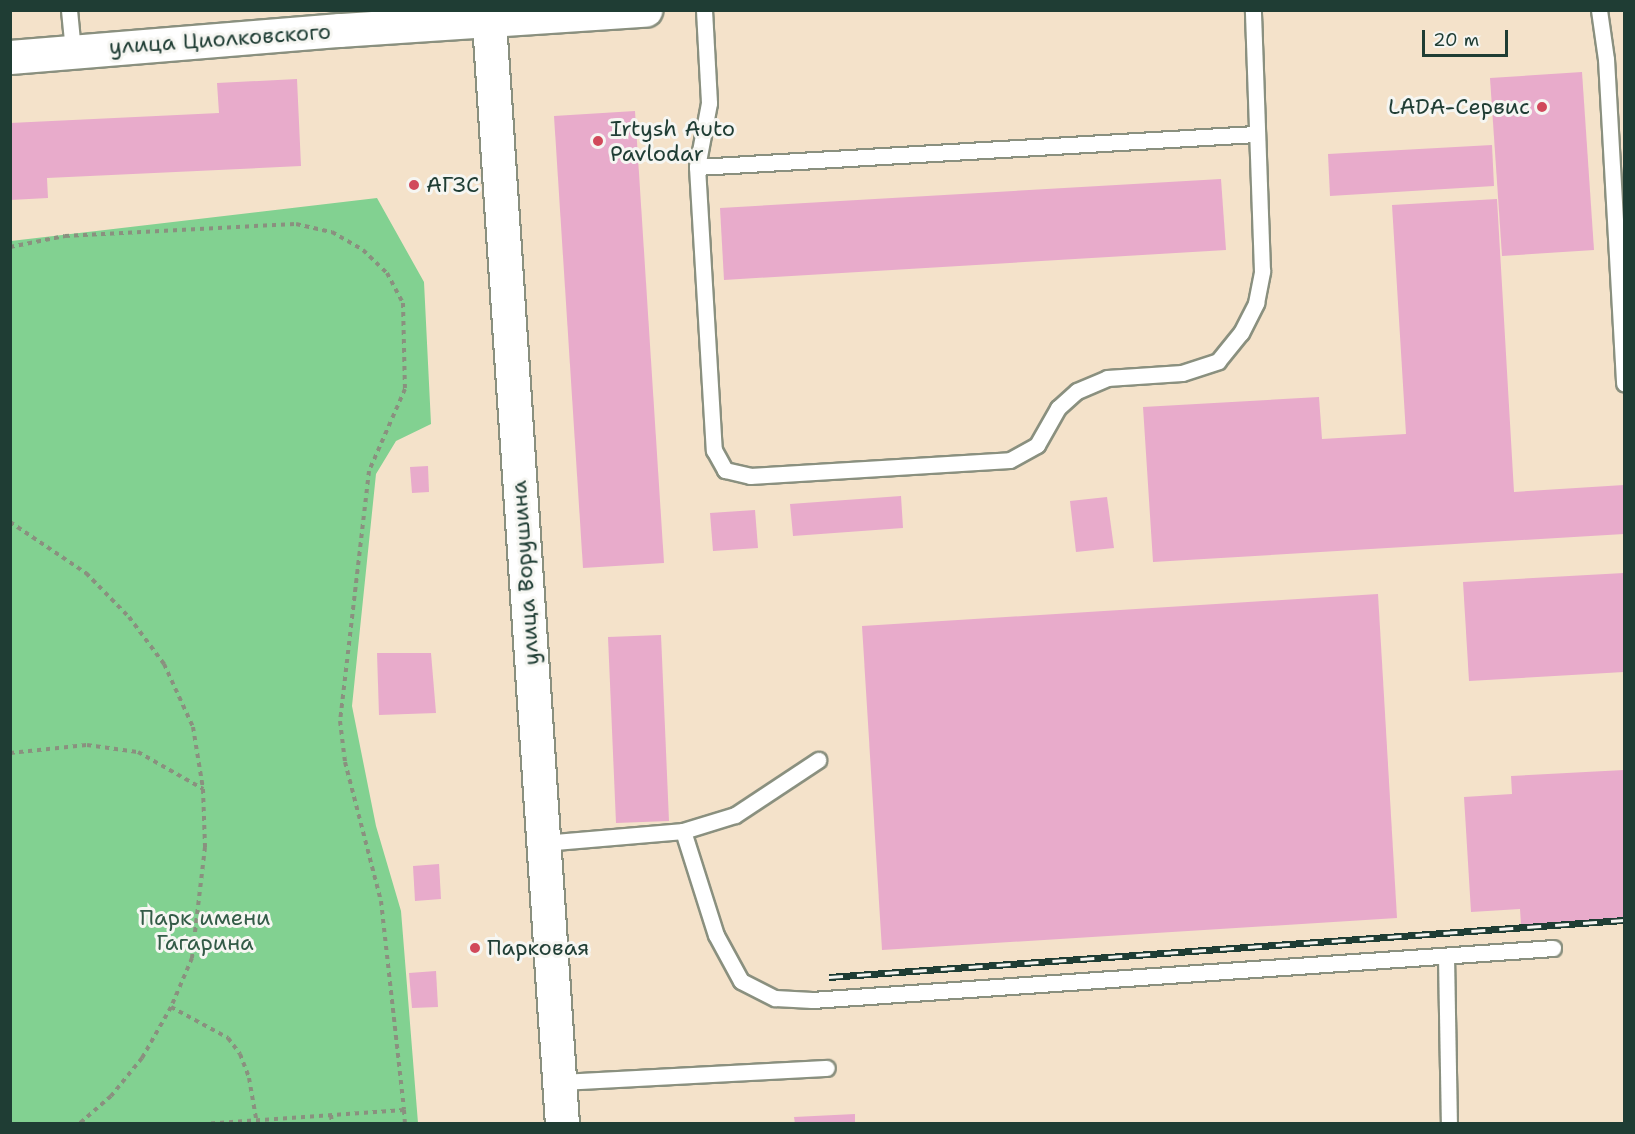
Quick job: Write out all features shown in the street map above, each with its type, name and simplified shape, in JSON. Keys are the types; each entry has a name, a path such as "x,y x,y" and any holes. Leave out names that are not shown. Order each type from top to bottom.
{"street":[{"name":"улица Циолковского","path":"10,57 341,20 438,17 489,21 645,10"},
{"name":"улица Ворушина","path":"489,21 562,1124"}],"lane":[{"path":"69,10 73,51"},
{"path":"704,10 710,103 698,167 714,450 725,470 750,476 1010,460 1037,445 1058,408 1077,391 1107,378 1182,373 1218,361 1241,333 1256,303 1262,271 1255,134 1253,10"},
{"path":"1599,10 1606,59 1624,384"},
{"path":"698,167 1255,134"},
{"path":"543,843 683,831 735,815 818,760"},
{"path":"683,831 717,935 741,981 775,998 812,1000 1553,948"},
{"path":"1446,956 1449,1124"},
{"path":"559,1082 827,1068"}],"path":[{"path":"10,247 65,236 296,224 332,232 363,250 387,273 403,303 405,389 369,471 340,721 345,762 381,901 405,1124"},
{"path":"10,522 86,573 129,617 164,664 193,727 203,789 205,848 192,958 171,1007 142,1058 111,1096 80,1124"},
{"path":"10,753 87,746 138,752 203,789"},
{"path":"171,1007 228,1038 234,1046 249,1078 256,1122"},
{"path":"206,1124 404,1110"},
{"path":"332,1115 332,1124"}],"green space":[{"name":"Парк имени Гагарина","path":"377,198 424,282 431,424 396,441 376,474 352,706 376,826 401,911 418,1123 11,1123 11,241"}],"building":[{"path":"1582,72 1594,250 1502,256 1490,78"},
{"path":"297,79 301,166 47,178 48,198 10,200 10,123 219,113 217,83"},
{"path":"635,111 664,563 583,568 554,116"},
{"path":"1492,145 1494,186 1330,196 1328,154"},
{"path":"1221,179 1226,250 724,280 720,208"},
{"path":"1497,199 1514,492 1624,485 1624,534 1153,562 1143,407 1319,397 1322,439 1406,434 1392,205"},
{"path":"428,466 429,492 412,493 410,467"},
{"path":"901,496 903,528 793,536 790,504"},
{"path":"1107,497 1114,548 1076,552 1070,501"},
{"path":"755,510 758,548 713,551 710,513"},
{"path":"1624,573 1624,672 1469,681 1463,582"},
{"path":"1378,594 1397,918 882,950 862,626"},
{"path":"661,635 669,821 616,823 608,637"},
{"path":"377,653 431,653 436,713 379,715"},
{"path":"1624,770 1624,919 1521,925 1520,909 1471,912 1464,797 1512,794 1511,776"},
{"path":"439,864 441,899 415,901 413,866"},
{"path":"436,971 438,1007 412,1008 409,973"},
{"path":"855,1114 855,1124 795,1124 794,1117"}],"railway":[{"path":"829,977 1624,920"}],"place":[{"name":"LADA-Сервис","path":"1542,107"},
{"name":"Irtysh Auto Pavlodar","path":"598,141"},
{"name":"АГЗС","path":"414,185"},
{"name":"Парковая","path":"475,948"}]}
